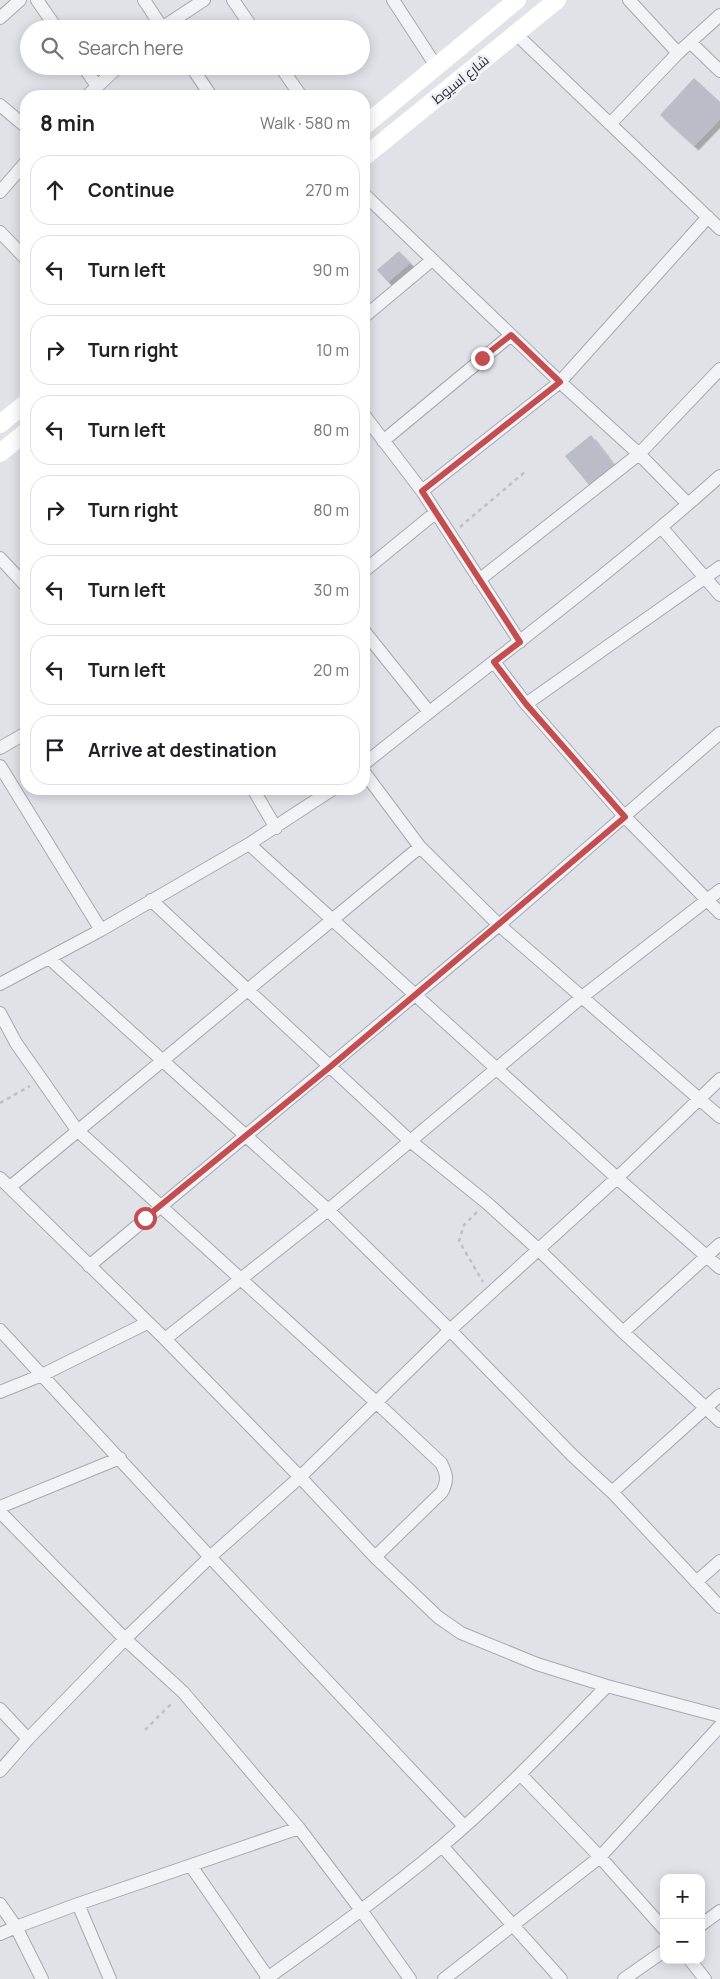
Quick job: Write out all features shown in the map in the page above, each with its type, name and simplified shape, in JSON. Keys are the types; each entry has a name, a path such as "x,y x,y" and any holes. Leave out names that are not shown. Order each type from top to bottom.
{"street":[{"path":"0,18 20,0"},
{"path":"37,0 51,20"},
{"path":"144,0 157,20"},
{"path":"174,20 204,0"},
{"path":"233,0 247,20"},
{"path":"393,0 436,66"},
{"name":"شارع اسيوط","path":"370,152 557,0"},
{"path":"629,0 678,53"},
{"name":"شارع اسيوط","path":"370,121 514,1"},
{"path":"610,124 678,53 720,15"},
{"path":"516,34 720,229"},
{"path":"690,42 720,71"},
{"path":"89,75 97,86"},
{"path":"93,90 109,75"},
{"path":"197,75 207,90"},
{"path":"286,75 297,90"},
{"path":"0,106 20,122"},
{"path":"0,192 20,169"},
{"path":"370,200 638,454 688,504"},
{"path":"422,491 560,382 708,217"},
{"path":"0,232 20,253"},
{"path":"370,312 432,260"},
{"path":"382,441 511,335"},
{"path":"479,580 638,454 720,369"},
{"path":"4,416 20,407"},
{"path":"370,431 382,441 422,491 520,642"},
{"path":"0,454 20,437"},
{"path":"370,759 520,642 661,527 720,476"},
{"path":"370,566 435,513"},
{"path":"661,527 720,595"},
{"path":"0,558 20,580"},
{"path":"526,704 720,567"},
{"path":"370,638 429,712"},
{"path":"494,662 526,704 625,817 720,913"},
{"path":"89,1266 499,925 720,733"},
{"path":"0,748 20,736"},
{"path":"0,766 101,930"},
{"path":"370,780 420,847 499,925 720,1117"},
{"path":"257,795 276,828"},
{"path":"0,984 101,930 249,844 324,795"},
{"path":"249,844 414,996 720,1268"},
{"path":"420,847 162,1062 77,1130 5,1183 165,1339 375,1557 438,1617 461,1633 537,1664 607,1686 720,1716"},
{"path":"165,1339 328,1210 582,996 720,890"},
{"path":"152,900 410,1140 487,1203 539,1250 623,1332 720,1421"},
{"path":"49,958 328,1210 450,1330 544,1427 612,1492 720,1607"},
{"path":"0,1013 16,1043 77,1130 441,1463 446,1472 447,1482 442,1492 375,1557"},
{"path":"0,1771 28,1739 125,1639 210,1557 300,1477 489,1293 617,1178 720,1079"},
{"path":"623,1332 720,1244"},
{"path":"0,1392 42,1375 147,1323"},
{"path":"0,1330 210,1557 464,1826"},
{"path":"612,1492 720,1395"},
{"path":"0,1507 120,1458"},
{"path":"0,1512 125,1639 183,1692 299,1828 362,1910 410,1979"},
{"path":"696,1582 720,1561"},
{"path":"191,1866 268,1978 362,1910 442,1846 520,1774 607,1686"},
{"path":"0,1709 28,1739"},
{"path":"444,1979 600,1857 720,1726"},
{"path":"520,1774 600,1857 660,1925"},
{"path":"0,1934 16,1926 78,1904 299,1828"},
{"path":"442,1846 561,1979"},
{"path":"0,1904 16,1926 42,1979"},
{"path":"78,1904 110,1979"},
{"path":"705,1921 720,1911"},
{"path":"624,1979 660,1954"},
{"path":"693,1964 705,1979"}],"path":[{"path":"450,536 526,471"},
{"path":"0,1103 42,1079"},
{"path":"487,1203 464,1225 459,1241 489,1293"},
{"path":"146,1730 183,1692"}],"building":[{"path":"694,78 720,102 720,119 694,146 660,115"},
{"path":"399,251 410,263 388,282 377,270"},
{"path":"591,435 615,466 590,486 565,456"}],"route":[{"path":"145,1218 330,1067 625,817 526,704 494,662 520,642 422,491 560,382 511,335 482,358"}]}
